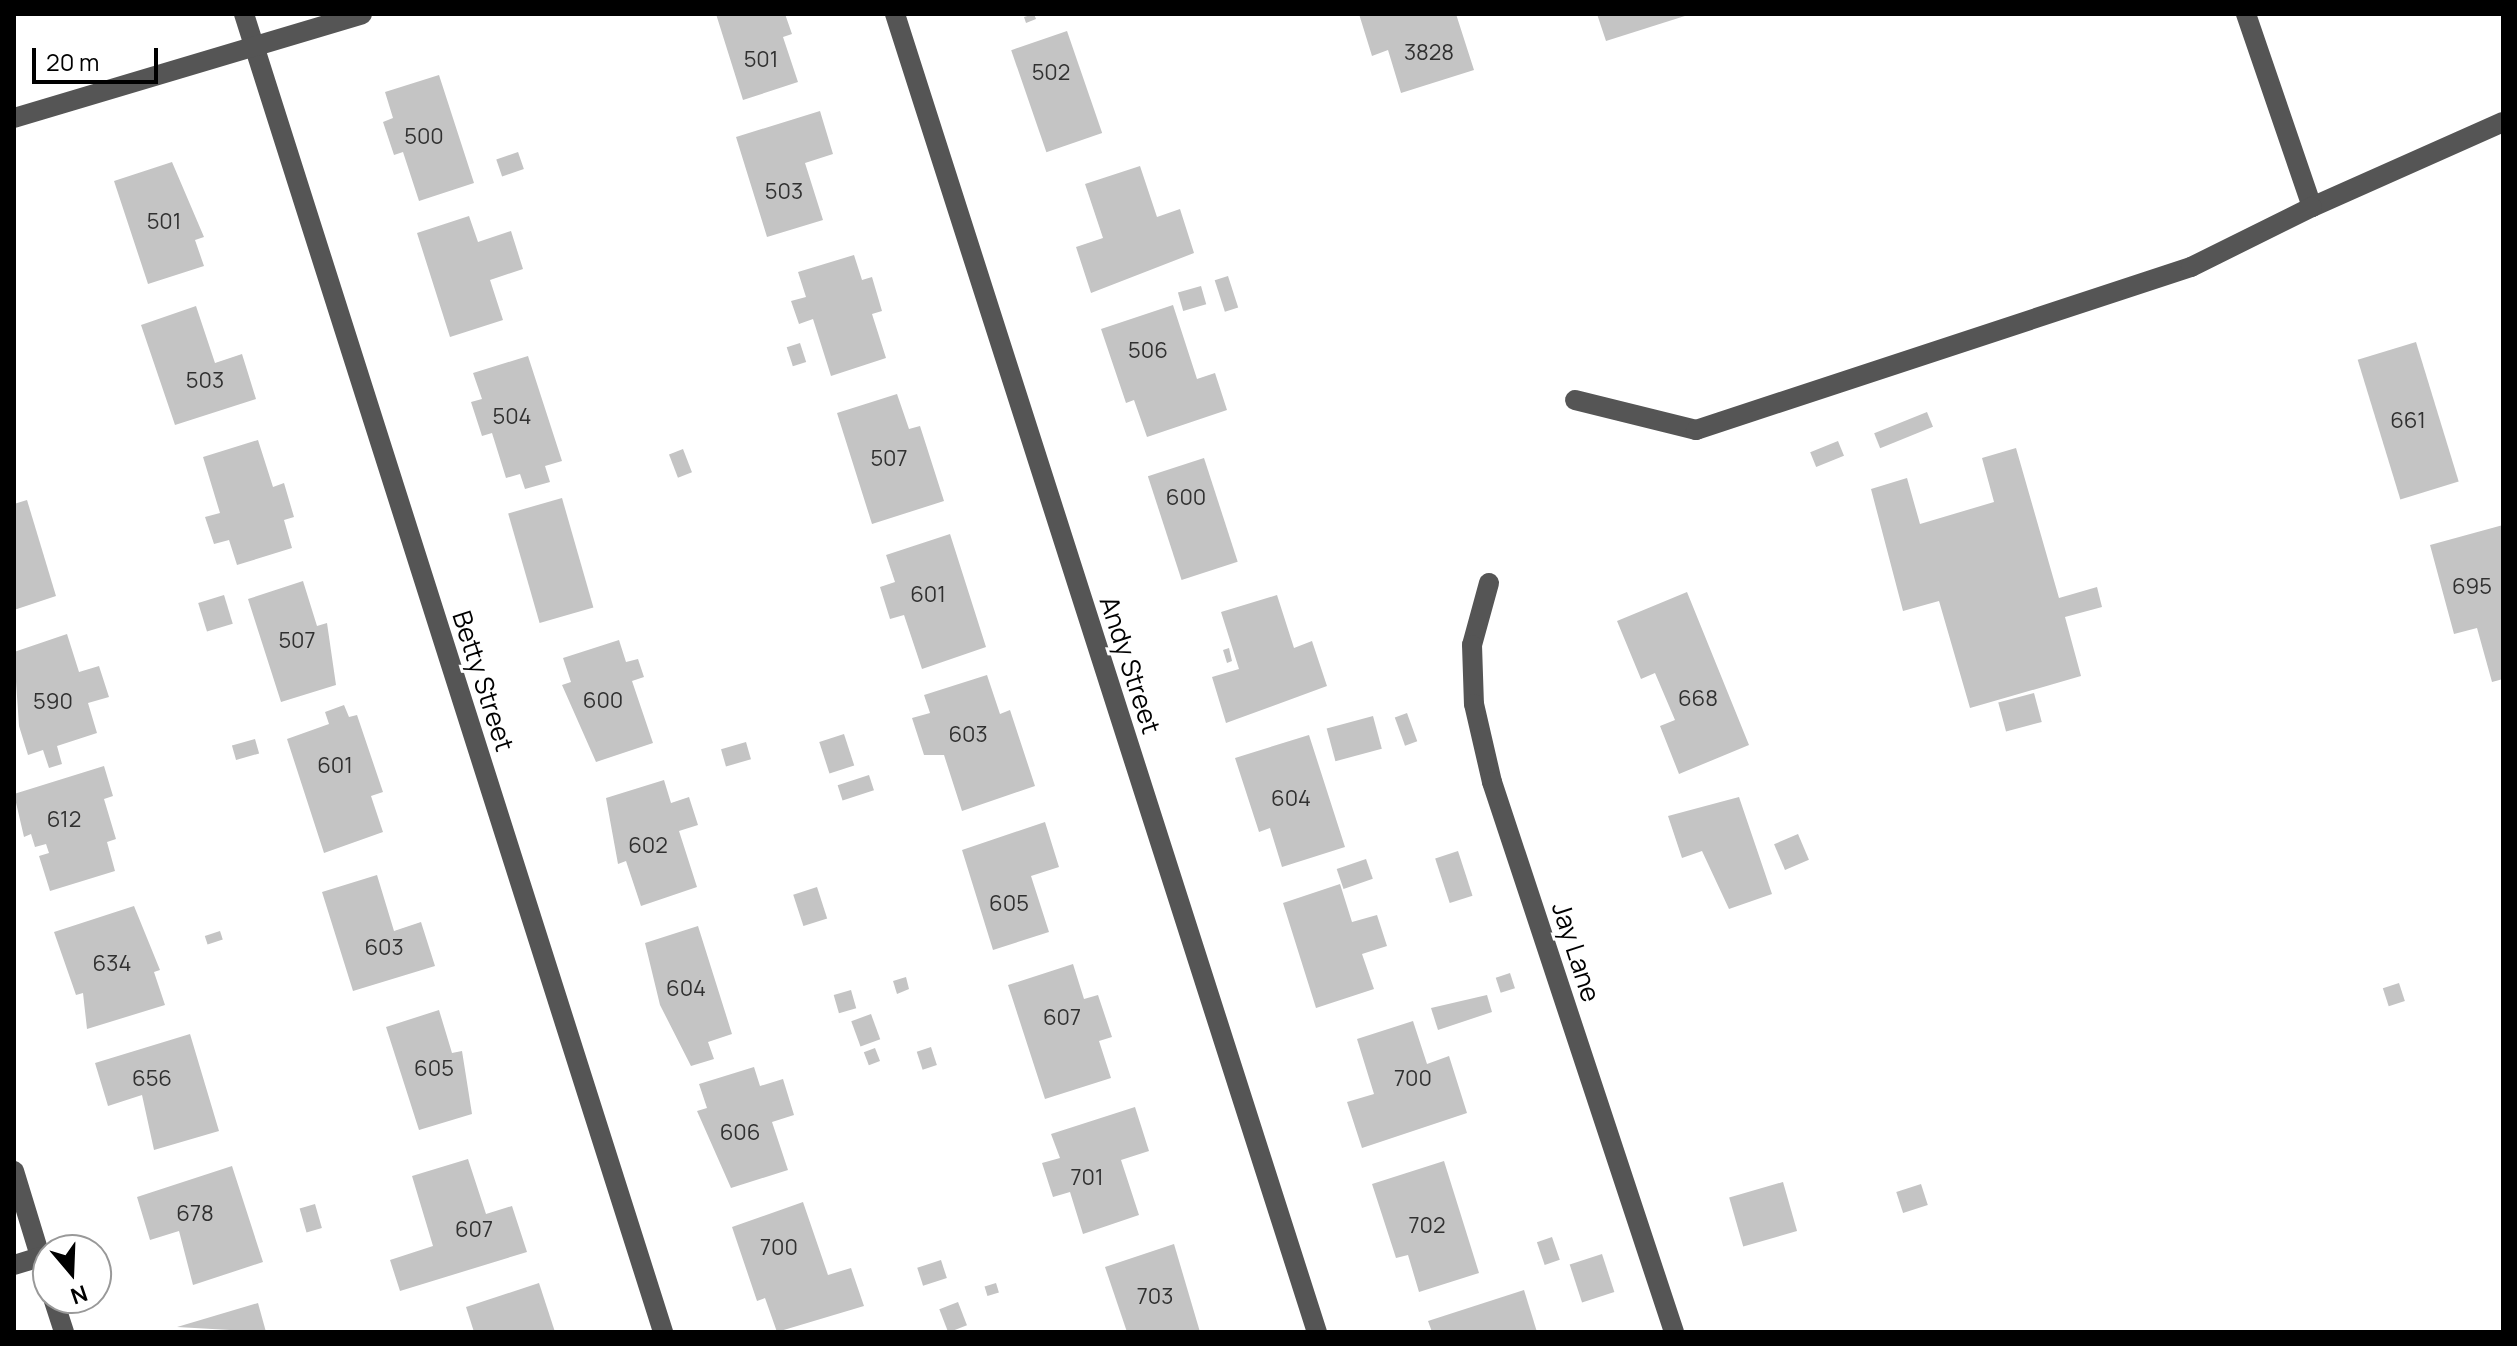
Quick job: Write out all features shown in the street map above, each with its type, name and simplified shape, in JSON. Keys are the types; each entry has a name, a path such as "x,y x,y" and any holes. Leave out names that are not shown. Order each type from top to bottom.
{"street":[{"name":"Betty Street","path":"244,14 663,1332"},
{"path":"14,118 362,14"},
{"name":"Andy Street","path":"895,14 1317,1332"},
{"path":"2246,14 2312,207"},
{"path":"1575,400 1696,430 2191,267 2312,207 2503,122"},
{"name":"Jay Lane","path":"1489,583 1472,645 1474,704 1492,782 1674,1332"},
{"path":"14,1171 33,1234"}],"building":[{"path":"716,14 785,14 792,34 783,37 798,82 743,100"},
{"path":"1034,14 1036,19 1026,23 1024,17"},
{"path":"1359,14 1456,14 1474,70 1401,93 1388,50 1372,56"},
{"path":"1597,14 1688,14 1688,15 1606,41"},
{"path":"1067,31 1102,133 1046,152 1011,50"},
{"path":"439,75 474,183 419,201 403,152 394,155 383,122 393,118 385,92"},
{"path":"820,111 833,154 805,163 823,220 767,237 736,137"},
{"path":"518,152 524,169 502,177 496,159"},
{"path":"172,162 204,237 195,240 204,266 148,284 114,181"},
{"path":"1140,166 1157,217 1180,209 1194,253 1091,293 1076,247 1103,238 1085,184"},
{"path":"469,216 478,242 511,231 523,269 490,280 503,320 450,337 417,233"},
{"path":"854,255 862,280 872,277 882,311 872,314 886,358 831,376 813,319 799,324 791,301 806,297 798,272"},
{"path":"1228,276 1238,307 1225,312 1215,280"},
{"path":"1201,286 1206,304 1183,311 1178,293"},
{"path":"1173,305 1197,379 1215,373 1227,410 1147,437 1134,400 1126,403 1101,329"},
{"path":"196,306 215,363 242,354 256,399 175,425 141,325"},
{"path":"2416,342 2459,482 2400,499 2358,360"},
{"path":"800,343 806,362 793,366 787,347"},
{"path":"528,356 562,461 545,466 550,482 525,489 520,474 506,478 492,433 482,436 471,402 482,399 473,373"},
{"path":"897,394 909,429 920,426 944,501 872,524 837,413"},
{"path":"1927,412 1933,427 1880,448 1874,433"},
{"path":"258,440 273,487 284,483 294,517 284,520 292,548 237,565 229,540 214,544 205,517 220,513 203,457"},
{"path":"1838,441 1844,456 1816,467 1810,452"},
{"path":"2016,448 2059,598 2097,587 2102,607 2065,617 2081,676 1970,708 1939,601 1903,611 1871,489 1907,478 1920,524 1994,502 1982,458"},
{"path":"683,449 692,472 678,478 669,454"},
{"path":"1204,458 1238,562 1182,580 1148,476"},
{"path":"562,498 593,608 540,623 508,513"},
{"path":"27,500 56,596 14,610 14,504"},
{"path":"2503,525 2503,679 2492,682 2477,628 2454,634 2430,545"},
{"path":"950,534 986,647 922,669 904,615 890,619 880,587 895,582 886,555"},
{"path":"303,581 317,626 327,623 336,685 281,702 248,599"},
{"path":"1687,592 1749,745 1679,774 1660,726 1675,720 1655,673 1641,679 1617,621"},
{"path":"224,595 233,624 207,632 198,603"},
{"path":"1277,595 1294,648 1312,641 1327,686 1226,723 1212,677 1239,669 1221,612"},
{"path":"67,634 79,672 99,666 109,697 88,703 97,733 57,746 62,764 49,768 43,750 28,755 19,726 14,652"},
{"path":"619,640 626,662 638,659 644,677 632,681 653,743 596,762 562,685 571,682 563,658"},
{"path":"1229,648 1232,661 1227,663 1223,650"},
{"path":"987,675 1000,714 1010,710 1035,786 962,811 944,755 924,755 912,718 930,713 924,695"},
{"path":"2034,693 2042,722 2006,732 1998,703"},
{"path":"344,705 349,717 357,715 383,792 371,796 383,832 324,853 287,739 329,724 325,712"},
{"path":"1407,713 1417,741 1405,746 1395,717"},
{"path":"1373,716 1382,749 1335,761 1327,728"},
{"path":"844,734 854,765 829,773 819,742"},
{"path":"1309,735 1345,847 1282,867 1270,828 1259,832 1235,758"},
{"path":"255,739 259,753 236,760 232,746"},
{"path":"746,742 751,759 726,766 721,749"},
{"path":"104,766 113,796 104,799 116,839 107,842 115,871 50,891 39,856 49,853 46,844 35,847 31,834 24,837 14,794"},
{"path":"869,775 874,790 843,800 838,785"},
{"path":"664,780 671,803 689,797 698,825 679,831 697,887 641,906 626,861 618,864 606,798"},
{"path":"1739,797 1772,894 1729,909 1702,851 1682,858 1668,816"},
{"path":"1045,822 1059,867 1031,876 1049,932 993,950 962,850"},
{"path":"1798,834 1809,860 1785,870 1774,844"},
{"path":"1458,851 1473,896 1450,903 1435,858"},
{"path":"1366,859 1373,879 1344,889 1337,869"},
{"path":"377,875 394,931 421,922 435,966 353,991 322,892"},
{"path":"1340,884 1352,922 1377,915 1387,946 1362,954 1374,989 1316,1008 1283,903"},
{"path":"817,887 827,918 803,926 793,895"},
{"path":"134,906 160,970 154,972 165,1005 87,1029 83,993 76,995 54,932"},
{"path":"698,926 732,1034 708,1042 714,1059 691,1066 660,1005 645,943"},
{"path":"220,931 223,940 208,945 205,936"},
{"path":"1073,964 1084,999 1098,995 1112,1037 1099,1041 1111,1078 1045,1099 1008,985"},
{"path":"1510,973 1515,988 1501,993 1496,978"},
{"path":"906,977 909,989 897,994 893,981"},
{"path":"2399,983 2405,1001 2389,1006 2383,988"},
{"path":"851,990 856,1008 839,1013 834,995"},
{"path":"1487,995 1492,1012 1438,1030 1431,1008"},
{"path":"439,1010 452,1053 462,1051 472,1114 419,1130 386,1027"},
{"path":"871,1014 880,1039 861,1047 851,1021"},
{"path":"1413,1021 1427,1064 1449,1056 1467,1113 1362,1148 1347,1102 1374,1094 1357,1039"},
{"path":"190,1034 219,1131 154,1150 142,1095 108,1106 95,1063"},
{"path":"931,1047 937,1065 923,1070 917,1052"},
{"path":"875,1048 880,1061 869,1065 864,1052"},
{"path":"754,1067 760,1086 783,1079 794,1115 772,1122 788,1170 731,1188 697,1111 707,1108 699,1084"},
{"path":"1135,1107 1149,1151 1121,1160 1139,1215 1083,1234 1070,1192 1053,1197 1042,1163 1060,1158 1051,1134"},
{"path":"468,1159 486,1214 512,1206 527,1252 400,1291 390,1260 433,1246 412,1176"},
{"path":"1444,1161 1479,1273 1419,1292 1408,1255 1396,1258 1372,1184"},
{"path":"232,1166 263,1262 193,1285 179,1231 150,1240 137,1197"},
{"path":"1783,1182 1797,1231 1743,1246 1729,1197"},
{"path":"1921,1184 1928,1205 1903,1213 1896,1192"},
{"path":"803,1202 828,1275 851,1268 864,1306 777,1332 765,1298 757,1301 732,1227"},
{"path":"315,1204 322,1228 307,1232 300,1208"},
{"path":"1552,1237 1560,1260 1545,1265 1537,1242"},
{"path":"1174,1244 1200,1332 1127,1332 1105,1267"},
{"path":"1602,1254 1614,1292 1582,1303 1570,1265"},
{"path":"941,1260 947,1278 923,1286 917,1268"},
{"path":"539,1283 555,1332 474,1332 466,1307"},
{"path":"996,1283 999,1293 987,1296 985,1287"},
{"path":"1524,1290 1537,1332 1432,1332 1428,1321"},
{"path":"958,1302 967,1325 948,1332 939,1309"},
{"path":"258,1303 266,1332 177,1327"}]}
